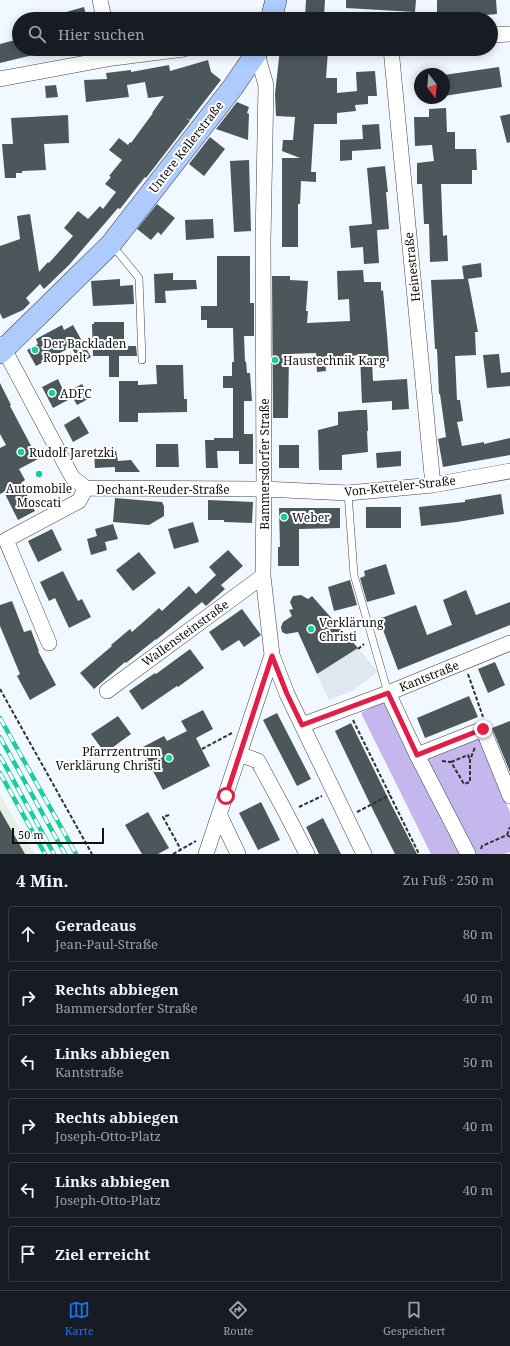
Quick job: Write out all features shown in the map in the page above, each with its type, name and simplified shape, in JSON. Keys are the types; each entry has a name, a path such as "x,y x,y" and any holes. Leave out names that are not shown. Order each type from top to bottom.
{"street":[{"path":"100,0 103,12"},
{"path":"273,12 276,0"},
{"path":"498,35 510,34"},
{"path":"0,79 99,56"},
{"name":"Untere Kellerstraße","path":"1,349 111,244 232,87 250,56"},
{"name":"Bammersdorfer Straße","path":"255,56 266,85 263,241 263,576 272,656 287,694 364,854"},
{"name":"Heinestraße","path":"392,56 433,485"},
{"name":"Dechant-Reuder-Straße","path":"1,349 73,478 86,488 264,489"},
{"name":"Von-Ketteler-Straße","path":"264,489 348,493 433,485 510,471"},
{"path":"49,643 6,540 79,502 86,488"},
{"name":"Wallensteinstraße","path":"107,691 263,576"},
{"name":"Kantstraße","path":"302,725 388,693 510,643"},
{"path":"206,854 220,816 272,656"},
{"path":"388,693 417,755 474,853"},
{"path":"417,755 483,729 510,796"},
{"path":"239,754 258,761 307,854"},
{"path":"220,816 238,854"}],"lane":[{"path":"111,244 139,278 142,360"},
{"path":"348,493 354,575 388,693"}],"path":[{"path":"451,762 464,784 470,782 470,760 483,729 484,722 464,661"},
{"path":"0,689 92,854"},
{"path":"347,708 419,854"},
{"path":"202,749 249,724"},
{"path":"417,755 451,762 468,755 470,760"},
{"path":"347,817 390,795"},
{"path":"286,813 319,798"},
{"path":"169,814 163,817 181,850"},
{"path":"474,853 482,846 507,835 510,827"},
{"path":"173,854 214,830"}],"shaded area":[{"path":"358,648 378,672 352,691 329,700 317,674"},
{"path":"384,701 462,854 431,854 361,713"},
{"path":"479,738 510,812 510,852 504,854 476,854 425,759"},
{"path":"0,795 35,854 0,854"}],"building":[{"path":"306,0 325,0 324,12 305,12"},
{"path":"346,0 416,0 415,12 346,8"},
{"path":"437,0 496,0 497,12 437,12"},
{"path":"84,7 85,12 66,12"},
{"path":"12,41 12,56 29,56 0,63 0,44"},
{"path":"279,56 328,56 326,78 337,78 337,93 357,91 356,72 375,71 377,96 368,96 368,104 355,105 356,111 337,113 337,124 314,124 311,172 316,172 316,182 301,181 300,204 298,204 298,247 282,247 282,158 300,158 282,151 283,140 293,140 295,117 276,116 275,94"},
{"path":"208,60 211,72 221,80 190,120 186,118 190,121 146,178 145,177 120,209 118,208 69,265 44,289 40,284 26,298 30,303 23,310 3,319 0,313 0,246 20,239 17,216 30,214 39,272 73,236 64,228 78,211 88,219 100,206 103,209 116,192 105,184 111,177 109,176 122,160 109,150 119,138 128,145 130,142 131,143 164,96 148,98 145,82 127,85 129,97 86,102 84,80 107,79 106,73 131,70 131,72 169,65 170,71"},
{"path":"499,67 502,87 450,95 450,74"},
{"path":"56,85 58,97 46,98 45,86"},
{"path":"237,102 249,107 247,113 249,114 248,140 216,129"},
{"path":"446,108 447,132 455,132 455,149 476,149 477,170 472,170 472,184 441,184 443,236 447,235 448,261 430,262 429,224 424,224 422,184 417,184 417,163 434,161 432,145 415,146 414,117 429,117 429,109"},
{"path":"510,114 510,142 507,143 500,116"},
{"path":"68,115 69,143 44,144 46,170 22,171 22,173 16,173 16,178 5,178 2,144 13,144 11,118"},
{"path":"379,124 381,149 352,151 352,160 340,161 340,140 363,139 362,125"},
{"path":"210,137 225,149 204,176 189,164"},
{"path":"249,160 251,231 234,232 230,161"},
{"path":"385,166 388,192 386,192 389,229 377,230 379,263 364,264 363,247 351,248 349,226 372,224 367,168"},
{"path":"157,204 175,218 161,235 158,232 151,240 137,229"},
{"path":"213,219 214,238 186,240 185,220"},
{"path":"217,256 250,256 250,303 254,303 254,336 244,336 245,362 246,361 247,373 250,373 252,401 244,401 244,434 253,434 253,464 239,464 239,451 217,451 218,468 206,468 205,440 214,440 214,438 233,438 233,388 223,388 223,376 232,376 232,362 234,362 233,328 207,328 207,320 201,320 201,306 217,306"},
{"path":"481,263 482,277 467,279 478,332 475,332 476,355 455,356 457,400 460,400 463,421 457,422 462,446 484,442 484,444 510,438 510,455 443,467 438,439 446,437 439,394 431,280 464,279 462,266"},
{"path":"363,270 364,282 381,282 387,334 389,361 372,362 373,381 407,379 409,409 392,410 392,401 362,403 360,355 325,359 326,371 317,372 316,353 289,354 288,418 273,418 272,276 290,276 290,280 308,281 306,311 308,311 307,323 350,321 349,299 338,300 337,271"},
{"path":"173,273 173,280 196,280 197,289 165,291 166,303 155,303 154,274"},
{"path":"120,279 120,286 133,285 134,304 93,306 91,281"},
{"path":"94,322 124,322 124,346 136,346 137,356 119,356 119,377 109,377 109,356 93,356 92,324 94,324"},
{"path":"62,325 64,330 73,325 91,357 81,363 71,347 36,366 27,350 38,344 36,339"},
{"path":"499,354 501,373 510,372 510,386 487,388 483,355"},
{"path":"156,365 183,365 184,399 187,399 187,412 138,413 138,422 119,422 119,381 138,381 138,385 157,384"},
{"path":"58,379 68,400 53,408 42,387"},
{"path":"0,383 11,405 10,406 38,459 19,469 25,480 21,483 35,511 18,520 4,492 0,494 0,448 6,445 0,434"},
{"path":"82,384 90,398 77,405 69,391"},
{"path":"367,410 368,452 342,455 342,470 319,470 318,430 338,425 338,412"},
{"path":"79,416 89,433 73,442 64,425"},
{"path":"156,444 178,444 179,467 156,467"},
{"path":"279,445 299,445 299,468 279,468"},
{"path":"94,451 116,451 118,461 131,460 140,472 115,472 115,467 95,468"},
{"path":"401,451 401,466 377,468 376,453"},
{"path":"501,494 504,514 421,526 419,507 465,502 465,500"},
{"path":"115,498 162,502 164,506 164,516 149,525 113,522"},
{"path":"208,500 253,502 252,523 208,520"},
{"path":"366,507 401,507 401,528 366,528"},
{"path":"279,508 340,508 340,528 299,529 299,566 278,566 278,547 280,547"},
{"path":"193,522 199,542 174,549 168,529"},
{"path":"113,524 118,539 105,542 107,550 91,555 87,539 97,536 95,529"},
{"path":"52,529 62,550 38,562 28,541"},
{"path":"228,550 243,566 221,585 225,589 206,606 202,602 156,640 126,663 125,662 94,689 80,673 130,629 132,632 159,608 162,611 189,586 196,594 216,575 209,567"},
{"path":"139,552 156,573 133,591 116,570"},
{"path":"386,564 395,594 367,602 360,578 365,576 364,571"},
{"path":"63,571 78,601 82,599 91,617 69,628 55,598 49,601 40,582"},
{"path":"350,580 357,605 334,611 328,587"},
{"path":"466,590 476,615 510,602 510,625 398,670 379,619 416,605 427,635 452,625 443,600"},
{"name":"Verklärung Christi","path":"301,595 308,599 312,596 358,648 317,674 298,632 286,634 282,632 281,627 283,622 292,616 289,610 293,609 290,602 293,596"},
{"path":"12,601 24,632 31,630 38,651 56,685 30,700 17,676 20,674 0,626 0,605"},
{"path":"242,609 261,635 244,647 239,640 222,651 209,632"},
{"path":"190,649 204,668 142,710 129,691 155,673 156,674"},
{"path":"495,662 505,685 488,693 478,669"},
{"path":"469,696 478,717 425,738 417,718"},
{"path":"203,710 213,729 196,738 210,766 163,790 141,748 164,736 167,741 187,731 181,721"},
{"path":"277,713 311,779 297,786 263,720"},
{"path":"118,716 131,734 105,753 91,734"},
{"path":"510,721 510,772 492,728"},
{"path":"351,723 417,854 395,854 335,731"},
{"path":"261,802 280,840 258,850 239,813"},
{"path":"0,810 25,854 0,854"},
{"path":"148,812 169,848 158,854 142,854 125,825"},
{"path":"323,818 341,854 319,854 306,827"}],"railway":[{"path":"0,718 76,854"},
{"path":"0,737 65,854"},
{"path":"0,756 54,854"},
{"path":"0,773 45,854"}],"place":[{"name":"Der Backladen Roppelt","path":"35,350"},
{"name":"Haustechnik Karg","path":"275,360"},
{"name":"ADFC","path":"52,393"},
{"name":"Rudolf Jaretzki","path":"21,452"},
{"name":"Automobile Moscati","path":"39,474"},
{"name":"Weber","path":"284,517"},
{"name":"Verklärung Christi","path":"311,629"},
{"name":"Pfarrzentrum Verklärung Christi","path":"169,758"}],"route":[{"path":"226,796 272,656 287,694 302,725 388,693 417,755 483,729"}]}
